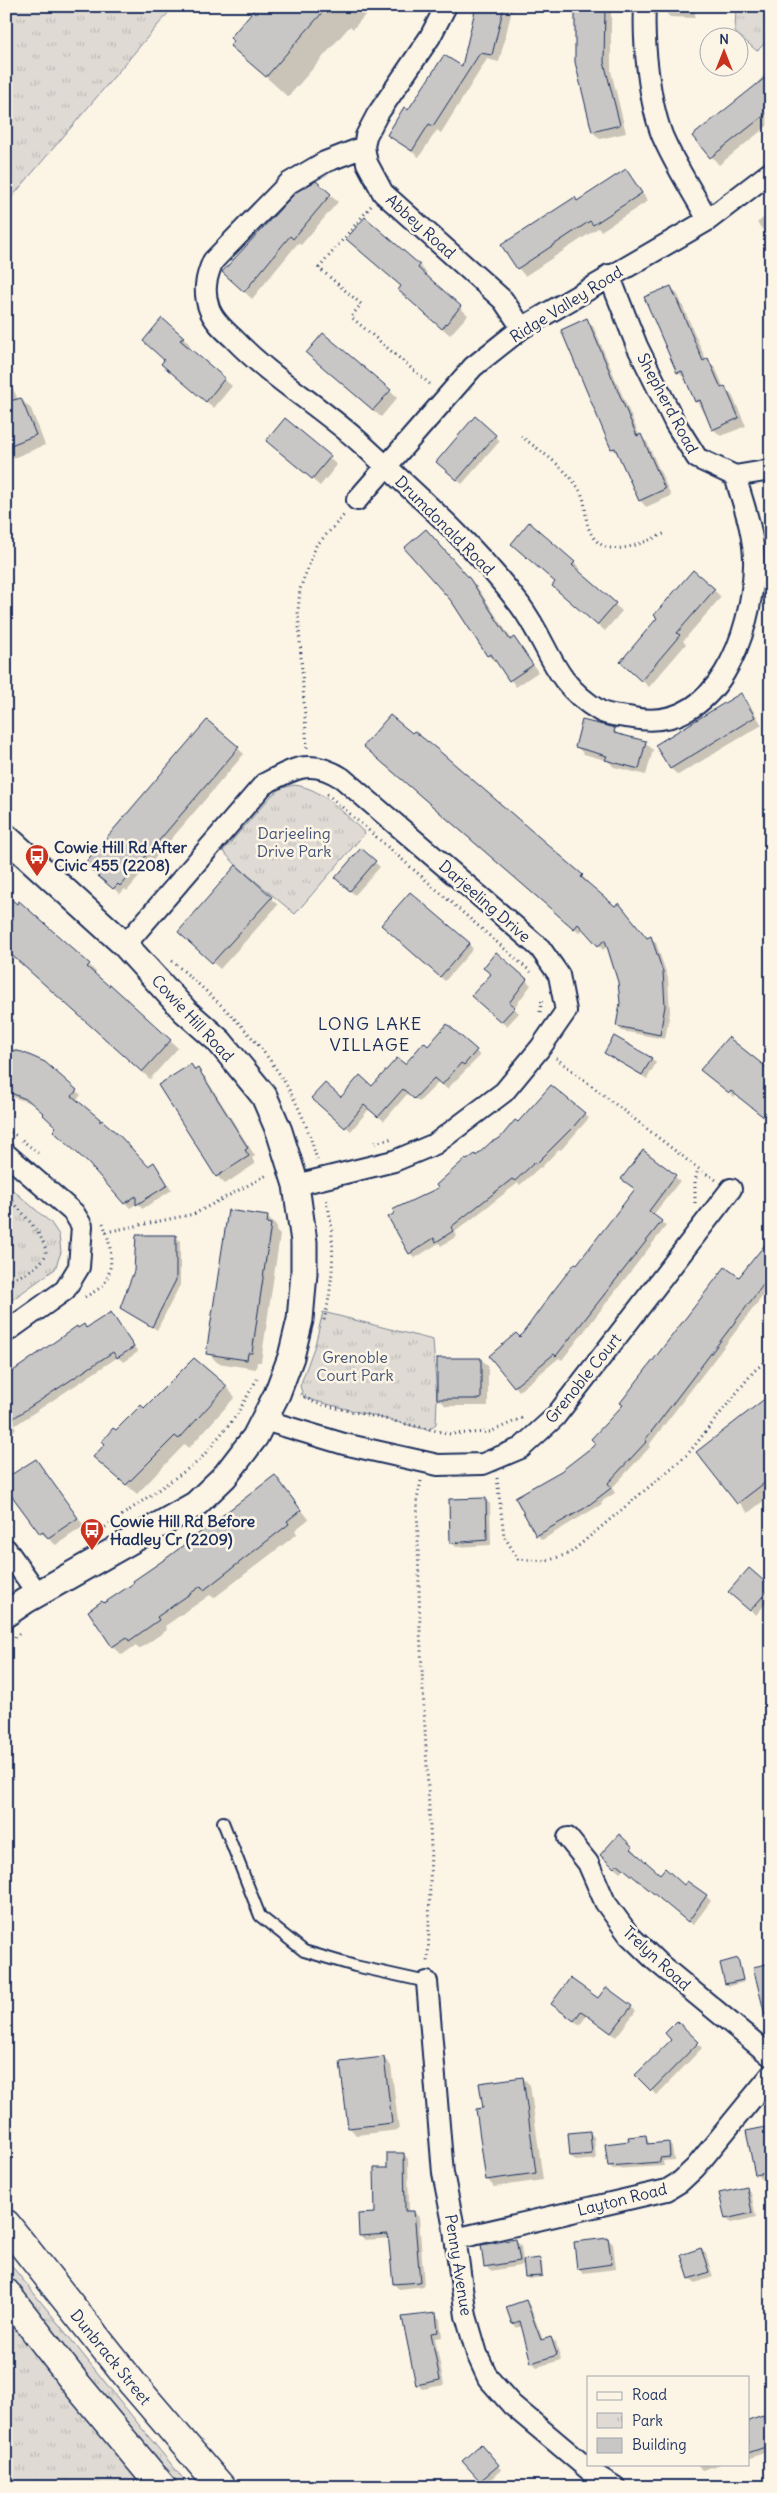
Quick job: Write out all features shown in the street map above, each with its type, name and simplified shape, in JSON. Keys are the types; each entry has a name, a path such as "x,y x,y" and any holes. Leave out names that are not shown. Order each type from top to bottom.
{"main road":[{"name":"Dunbrack Street","path":"6,2224 132,2384 221,2487"},
{"path":"6,2294 90,2401 162,2487"}],"street":[{"path":"364,147 366,136 380,110 430,37 446,6"},
{"path":"645,6 644,26 649,80 662,134 708,220"},
{"name":"Abbey Road","path":"364,147 370,171 383,193 503,300 522,328"},
{"name":"Drumdonald Road","path":"364,147 325,162 289,183 213,261 206,276 206,296 210,311 241,347 279,380 354,437 476,551 521,607 564,682 603,713 650,722 677,717 710,694 726,673 744,630 751,600 754,540 735,476"},
{"name":"Ridge Valley Road","path":"357,500 473,367 522,328 708,220 771,172"},
{"name":"Shepherd Road","path":"609,276 637,346 675,423 697,458 735,476"},
{"path":"735,476 771,470"},
{"path":"128,941 264,784 290,771 308,766"},
{"name":"Darjeeling Drive","path":"296,1185 394,1161 435,1144 504,1092 541,1047 566,1011 560,976 540,948 342,778 326,768 308,766"},
{"name":"Cowie Hill Road","path":"6,837 128,941 185,1011 219,1041 264,1096 279,1131 296,1185 304,1242 304,1273 300,1320 291,1358 277,1394 264,1420 254,1437 225,1476 196,1504 6,1614"},
{"path":"6,1154 74,1213 82,1226 79,1266 65,1290 6,1332"},
{"name":"Grenoble Court","path":"264,1420 344,1444 438,1465 484,1464 520,1448 556,1417 731,1189"},
{"path":"6,1549 38,1594"},
{"name":"Trelyn Road","path":"568,1838 588,1863 604,1902 629,1935 657,1962 771,2056"},
{"name":"Penny Avenue","path":"427,1982 443,2174 466,2316 477,2354 488,2378 512,2405 594,2474 615,2487"},
{"name":"Layton Road","path":"455,2239 667,2190 680,2182 695,2168 771,2075"}],"lane":[{"path":"223,1822 260,1916 304,1951 355,1966 427,1982"}],"path":[{"path":"383,193 319,268 362,304 351,317 447,398"},
{"path":"521,436 569,476 577,487 586,507 588,527 596,540 610,549 629,548 666,533"},
{"path":"308,766 298,612 300,589 316,546 357,500"},
{"path":"322,792 534,974"},
{"path":"539,1016 542,996"},
{"path":"541,1047 698,1169 731,1189"},
{"path":"368,1145 396,1137"},
{"path":"316,1159 324,1158"},
{"path":"695,1205 695,1181 698,1169"},
{"path":"106,1232 194,1214 272,1173"},
{"path":"6,1195 41,1238 46,1248 46,1255 40,1262 10,1281 6,1286"},
{"path":"497,1475 504,1536 518,1558 547,1560 570,1553 687,1455 754,1371 771,1357"},
{"path":"91,1536 199,1461 236,1416 260,1375"},
{"path":"300,1394 315,1403 450,1434 490,1432 528,1416"},
{"path":"421,1478 417,1500 420,1630 431,1847 427,1982"}],"green space":[{"path":"6,6 174,6 6,204"},
{"path":"736,6 771,6 771,37 757,51 750,45 750,28 735,28"},
{"name":"Darjeeling Drive Park","path":"294,785 305,787 324,796 365,833 295,914 236,865 223,851 272,795 282,788"},
{"path":"6,1184 51,1223 59,1235 61,1252 55,1269 6,1304"},
{"name":"Grenoble Court Park","path":"323,1312 433,1340 437,1399 436,1424 428,1430 304,1398 300,1386 315,1345"},
{"path":"6,2259 143,2430 190,2487 6,2487"}],"building":[{"path":"257,6 328,6 266,77 230,46 234,41 230,38"},
{"path":"476,6 504,6 492,55 480,53 433,126 429,124 412,151 387,135 404,107 408,110 444,55 462,66"},
{"path":"575,6 605,6 604,62 620,125 592,132 575,62"},
{"path":"771,73 771,110 710,158 692,136"},
{"path":"626,169 642,193 593,225 590,221 517,269 501,245 575,197 577,201"},
{"path":"316,181 331,194 293,239 290,236 244,292 222,272 296,192"},
{"path":"365,217 420,265 418,268 461,306 442,329 398,290 401,286 346,239"},
{"path":"671,286 703,361 708,358 721,388 725,386 739,418 712,430 700,400 695,402 682,371 677,373 644,297"},
{"path":"162,318 184,337 180,340 225,378 206,402 161,364 164,360 143,341"},
{"path":"587,318 637,436 641,434 665,489 639,501 615,448 611,449 561,330"},
{"path":"323,333 391,390 373,410 306,353"},
{"path":"21,398 36,435 6,447 6,402"},
{"path":"475,416 496,435 457,480 436,462"},
{"path":"285,418 331,456 312,479 266,441"},
{"path":"529,522 575,562 572,565 616,603 597,625 552,586 555,582 511,544"},
{"path":"426,529 470,579 510,640 514,637 533,665 509,681 491,654 487,656 452,602 404,548"},
{"path":"693,570 715,589 677,633 680,635 641,681 620,662 657,618 654,615"},
{"path":"741,693 755,717 670,769 655,745"},
{"path":"390,715 412,733 414,731 437,749 583,875 581,877 615,906 619,903 647,938 651,936 663,972 665,1006 660,1035 616,1026 620,1003 618,982 605,940 598,946 578,924 574,929 363,746"},
{"path":"207,720 239,747 120,886 118,884 113,889 84,864"},
{"path":"582,720 615,728 614,733 646,741 639,769 605,760 607,756 575,747"},
{"path":"361,848 376,861 350,891 335,878"},
{"path":"236,865 272,897 212,963 178,932"},
{"path":"410,892 470,943 440,977 381,925"},
{"path":"6,895 17,904 19,901 90,964 87,967 109,986 110,984 171,1040 142,1072 6,950"},
{"path":"496,952 527,979 509,1003 515,1007 501,1022 471,996 491,974 483,968"},
{"path":"447,1024 477,1050 464,1065 461,1063 442,1085 434,1078 414,1099 403,1089 378,1117 364,1105 345,1128 311,1098 325,1083 341,1097 360,1075 372,1086 397,1058 405,1064 424,1042 428,1046"},
{"path":"614,1036 652,1058 642,1075 604,1053"},
{"path":"728,1037 771,1071 771,1123 731,1091 729,1093 700,1070"},
{"path":"6,1049 22,1052 45,1062 77,1090 72,1096 100,1119 100,1122 102,1120 120,1136 148,1166 154,1162 168,1185 136,1205 136,1196 124,1204 88,1163 53,1131 56,1127 43,1113 28,1100 6,1091"},
{"path":"191,1064 195,1070 198,1068 248,1148 245,1150 249,1156 216,1177 158,1085"},
{"path":"551,1085 585,1113 536,1164 534,1163 515,1181 512,1179 451,1227 453,1231 436,1242 434,1238 409,1254 388,1217 395,1213 392,1210 438,1188 436,1185 466,1158 467,1160 475,1154 476,1156 491,1142 500,1138 515,1120 518,1122"},
{"path":"643,1150 676,1175 649,1211 662,1221 556,1356 554,1354 514,1387 489,1356 516,1333 520,1337 575,1263 577,1264 635,1189 621,1179"},
{"path":"228,1210 268,1216 267,1223 271,1224 252,1353 248,1353 247,1360 206,1354"},
{"path":"136,1235 176,1235 176,1280 152,1327 120,1308 134,1271"},
{"path":"771,1237 771,1291 763,1285 645,1440 647,1441 608,1483 611,1488 585,1508 536,1536 515,1497 561,1471 596,1444 591,1439 623,1405 620,1403 725,1267 739,1277"},
{"path":"111,1312 134,1347 117,1358 113,1352 6,1423 6,1376 77,1326 78,1328 84,1324 86,1328"},
{"path":"194,1358 227,1386 179,1439 175,1436 126,1485 93,1457 105,1444 102,1441 113,1428 116,1430 141,1405 144,1408"},
{"path":"437,1358 481,1358 481,1399 437,1399"},
{"path":"771,1394 771,1478 737,1504 696,1452"},
{"path":"36,1459 78,1518 48,1538 43,1532 40,1534 6,1488 6,1478"},
{"path":"275,1475 301,1510 287,1521 289,1524 204,1590 201,1586 157,1617 159,1620 129,1641 127,1637 112,1647 88,1611 134,1583 133,1581 168,1557"},
{"path":"486,1498 487,1540 450,1543 449,1499"},
{"path":"749,1568 771,1587 750,1611 728,1592"},
{"path":"619,1834 633,1847 631,1849 660,1874 665,1868 684,1885 687,1881 707,1895 688,1922 618,1864 614,1868 600,1855"},
{"path":"738,1958 743,1980 725,1984 720,1963"},
{"path":"771,1963 771,2014 765,2015 753,1967"},
{"path":"570,1978 598,1998 606,1987 632,2006 611,2033 581,2011 574,2021 551,2004"},
{"path":"677,2021 699,2042 651,2091 635,2075 671,2040 665,2033"},
{"path":"384,2057 392,2123 348,2128 340,2062"},
{"path":"523,2077 536,2173 486,2180 476,2109 483,2108 479,2083"},
{"path":"771,2126 771,2172 755,2175 746,2131"},
{"path":"590,2131 592,2154 570,2156 568,2133"},
{"path":"646,2135 647,2144 669,2142 670,2157 660,2158 660,2162 608,2166 605,2144 629,2141 628,2137"},
{"path":"387,2153 404,2153 405,2211 414,2211 420,2282 393,2284 388,2234 359,2236 358,2214 375,2213 374,2168 387,2168"},
{"path":"747,2187 752,2213 725,2219 719,2193"},
{"path":"608,2238 612,2264 577,2269 574,2242"},
{"path":"516,2239 520,2261 484,2267 481,2245"},
{"path":"701,2248 709,2272 689,2279 681,2255"},
{"path":"540,2258 542,2276 525,2277 523,2260"},
{"path":"526,2300 541,2340 551,2337 557,2355 531,2363 520,2321 512,2324 506,2307"},
{"path":"436,2313 438,2332 431,2333 440,2380 416,2385 402,2317"},
{"path":"763,2416 771,2437 771,2445 750,2452 750,2420"},
{"path":"481,2444 499,2465 480,2481 462,2461"}],"place":[{"name":"Cowie Hill Rd After Civic 455 (2208)","path":"37,877"},
{"name":"Cowie Hill Rd Before Hadley Cr (2209)","path":"92,1551"}],"district":[{"name":"LONG LAKE VILLAGE","path":"370,1033"}]}
